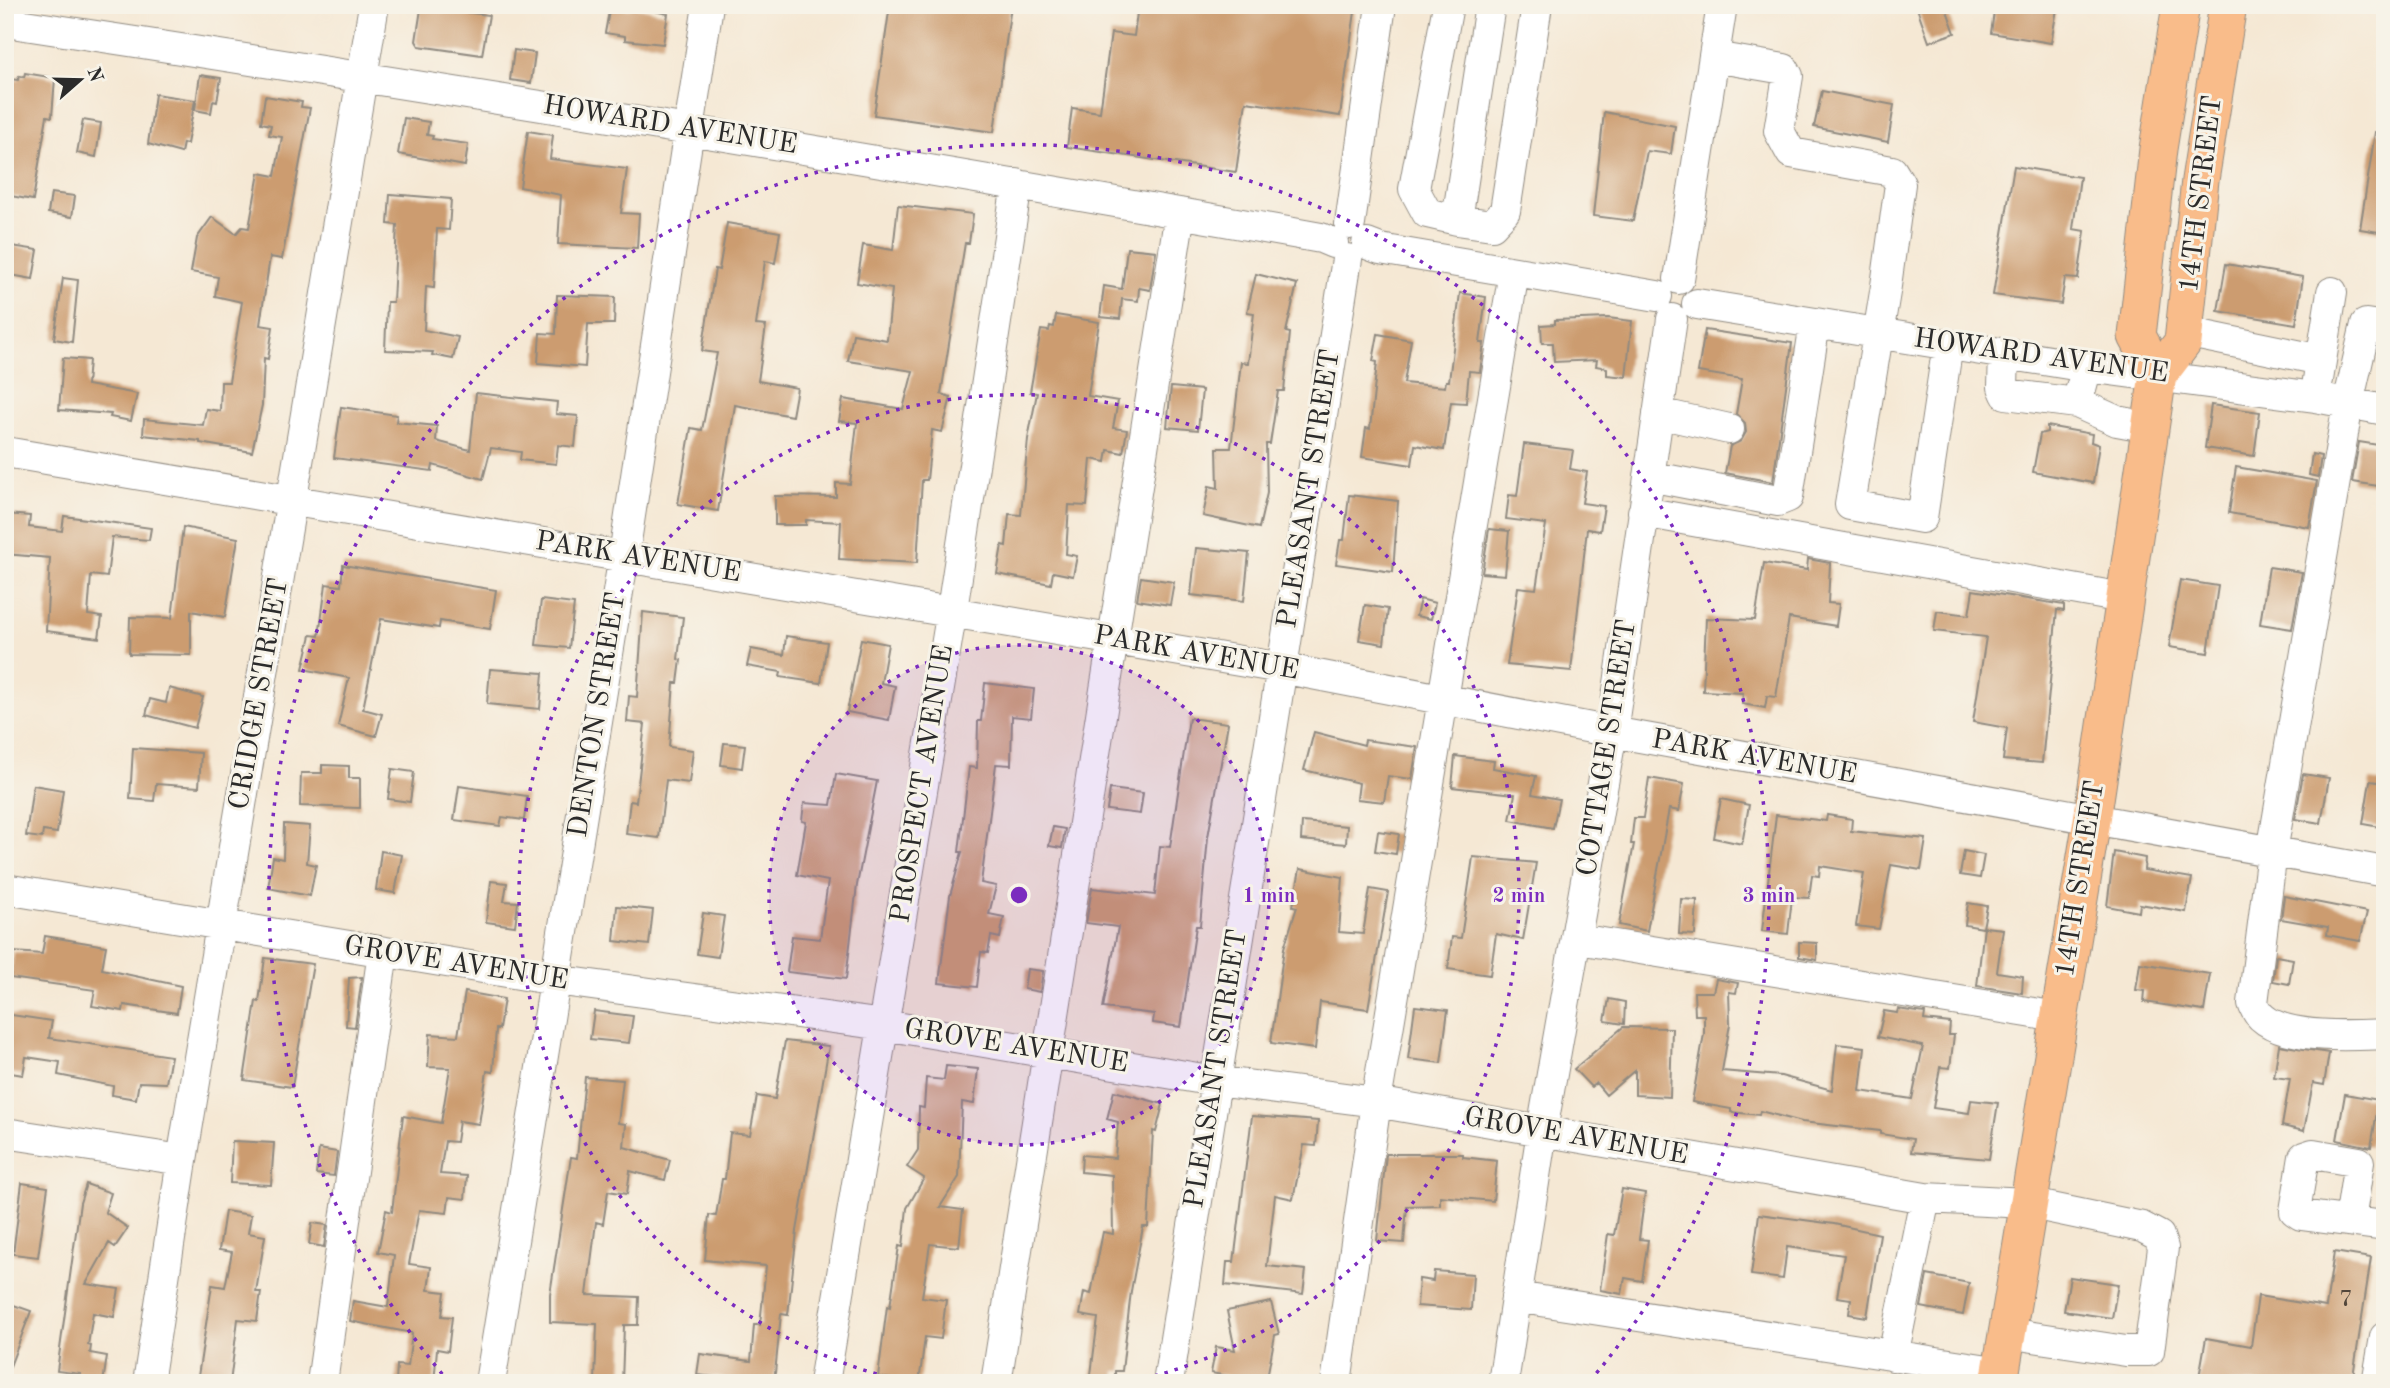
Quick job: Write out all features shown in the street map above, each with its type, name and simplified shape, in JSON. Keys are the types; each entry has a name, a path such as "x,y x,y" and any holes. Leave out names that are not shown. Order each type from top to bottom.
{"main road":[{"name":"14TH STREET","path":"2158,375 2137,336 2158,149 2181,5"},
{"name":"14TH STREET","path":"2000,1377 2092,820 2158,375 2183,342 2185,332 2200,180 2228,5"}],"street":[{"name":"CRIDGE STREET","path":"148,1383 220,927 374,5"},
{"name":"DENTON STREET","path":"490,1383 624,555 708,5"},
{"name":"PLEASANT STREET","path":"1168,1383 1349,242 1381,5"},
{"path":"1448,5 1413,189 1426,213 1492,225 1505,211 1537,5"},
{"path":"1457,220 1490,5"},
{"name":"COTTAGE STREET","path":"1503,1383 1542,1130 1578,939 1612,732 1658,413 1670,298 1722,5"},
{"name":"HOWARD AVENUE","path":"5,22 690,129 1670,298 1685,318 1697,304 2087,367 2315,397 2385,410"},
{"path":"1714,57 1784,69 1788,76 1779,131 1791,153 1892,171 1900,184 1879,333 1850,505 1922,519 1948,344"},
{"name":"PROSPECT AVENUE","path":"824,1383 952,610 1017,184"},
{"path":"996,1383 1180,213"},
{"path":"1336,1383 1376,1102 1514,272"},
{"path":"2315,397 2332,292"},
{"path":"1649,476 1778,501 1788,497 1815,323"},
{"path":"2385,327 2366,324 2348,404 2272,852 2253,1003 2255,1010 2274,1023 2301,1033 2326,1036 2385,1034"},
{"path":"2185,332 2321,360"},
{"path":"2004,354 2003,387 2006,394 2077,402 2117,421 2150,426"},
{"path":"2077,402 2081,397 2087,367"},
{"path":"1658,413 1728,429"},
{"name":"PARK AVENUE","path":"5,452 952,610 1281,668 1612,732 2385,872"},
{"path":"1643,512 2123,598"},
{"name":"GROVE AVENUE","path":"5,889 220,927 555,980 884,1025 1215,1080 1376,1102 1925,1198 2027,1203 2142,1227 2159,1236 2164,1248 2149,1351 2126,1351 2007,1333"},
{"path":"1578,939 2058,1017"},
{"path":"322,1383 383,952"},
{"path":"5,1133 182,1160"},
{"path":"1893,1356 1925,1198"},
{"path":"1516,1297 1893,1356 2000,1377"},
{"path":"2377,1383 2385,1337"}],"building":[{"path":"890,5 1011,5 994,132 874,115"},
{"path":"1138,5 1356,5 1340,116 1246,102 1236,172 1067,147 1072,108 1100,112 1111,33 1134,36"},
{"path":"1916,5 1945,5 1955,33 1929,42"},
{"path":"1995,5 2057,9 2051,43 1991,33"},
{"path":"610,6 630,9 631,6 668,14 663,44 625,40 625,36 605,33"},
{"path":"428,8 489,15 482,55 419,46 416,41 421,9 428,11"},
{"path":"514,50 535,53 531,83 510,80"},
{"path":"25,73 55,78 52,117 47,116 33,200 5,195 5,146 11,108 6,107 10,79 18,80 19,76 24,77"},
{"path":"200,75 221,78 217,102 213,101 211,113 195,110"},
{"path":"1822,91 1894,105 1888,142 1814,127"},
{"path":"155,94 195,100 187,144 183,143 181,153 148,144"},
{"path":"265,96 302,102 301,107 310,108 282,259 270,257 260,325 273,327 268,359 264,358 262,405 252,452 200,441 143,435 144,419 203,425 206,409 220,411 221,382 229,382 242,302 215,296 218,277 191,272 197,238 212,217 236,234 242,227 249,228 259,173 275,176 282,137 269,135 271,125 261,123"},
{"path":"1604,112 1675,126 1671,154 1647,151 1633,221 1593,216"},
{"path":"404,118 429,122 427,135 433,136 432,139 468,144 465,166 398,154"},
{"path":"83,120 101,123 96,157 77,153"},
{"path":"528,131 553,135 550,159 627,169 621,213 639,214 637,248 558,244 561,195 520,187"},
{"path":"2375,132 2385,133 2385,233 2360,229"},
{"path":"2014,166 2080,177 2073,229 2085,231 2078,279 2065,278 2061,304 1993,295"},
{"path":"51,193 75,196 72,217 48,213"},
{"path":"390,194 451,199 449,230 437,229 434,288 426,287 424,330 458,337 453,359 432,355 433,352 385,350 387,302 393,302 397,225 388,224"},
{"path":"898,205 973,214 969,243 965,243 941,394 951,397 942,432 932,430 927,480 922,480 917,563 839,559 841,522 806,520 806,525 775,525 775,496 836,497 836,483 850,484 857,423 839,421 843,399 903,409 913,371 848,361 853,334 887,340 892,289 857,283 863,245 893,250"},
{"path":"727,223 780,232 775,263 765,261 756,325 766,326 758,381 797,388 792,416 735,405 718,511 678,504 691,428 702,430 717,353 702,351 715,269 719,270"},
{"path":"5,245 38,250 33,279 5,274"},
{"path":"1127,248 1156,251 1150,290 1139,288 1138,301 1122,299 1120,319 1100,317 1104,286 1122,289"},
{"path":"2226,264 2303,277 2296,324 2218,311"},
{"path":"1256,274 1297,284 1286,332 1290,333 1284,391 1278,391 1270,444 1266,444 1267,493 1259,528 1203,516 1209,486 1218,488 1217,448 1231,448 1241,362 1248,363 1254,313 1247,312"},
{"path":"63,278 78,280 72,342 54,339"},
{"path":"1460,293 1486,297 1480,343 1484,343 1480,372 1469,371 1466,403 1451,402 1444,450 1415,445 1412,465 1362,457 1366,428 1370,429 1377,362 1373,361 1378,334 1411,340 1404,383 1445,387 1446,381 1449,381"},
{"path":"557,295 615,297 614,324 588,324 585,367 538,363 540,333 556,334"},
{"path":"1056,315 1099,322 1088,396 1118,401 1113,428 1127,430 1123,453 1108,450 1106,462 1091,459 1087,506 1069,505 1066,554 1077,556 1073,576 1053,572 1051,584 997,574 1002,545 1006,546 1009,514 1021,515 1028,439 1037,393 1030,392 1041,330 1049,331 1050,326 1054,327"},
{"path":"1608,318 1632,321 1626,377 1607,375 1607,368 1596,366 1597,360 1554,362 1553,343 1542,343 1541,325 1555,324 1555,320"},
{"path":"1705,330 1792,343 1773,482 1725,473 1730,446 1741,441 1746,432 1745,423 1736,414 1742,379 1698,372"},
{"path":"63,358 89,360 87,385 137,394 131,421 110,417 111,414 59,410"},
{"path":"1171,387 1202,390 1198,430 1167,427"},
{"path":"476,393 557,402 556,414 578,416 575,447 558,445 556,464 520,460 521,452 491,448 483,479 433,465 432,471 334,458 341,407 397,415 396,422 437,426 436,441 470,450"},
{"path":"2211,405 2260,412 2254,456 2205,448"},
{"path":"2047,426 2092,434 2091,442 2099,445 2093,483 2033,472 2040,434 2047,432"},
{"path":"2359,442 2385,446 2385,487 2352,482"},
{"path":"1524,444 1573,450 1570,469 1587,472 1582,503 1604,506 1600,531 1587,529 1571,671 1507,665 1518,587 1536,589 1546,524 1506,519 1509,495 1517,496"},
{"path":"2312,454 2321,456 2318,477 2309,475"},
{"path":"2236,467 2317,481 2309,527 2229,513"},
{"path":"1349,495 1398,501 1393,572 1336,564 1340,540 1344,540"},
{"path":"5,514 30,516 29,527 62,531 64,516 151,528 149,540 112,537 107,577 91,575 88,615 102,617 99,638 46,631 50,558 5,554"},
{"path":"183,527 238,538 225,617 191,611 191,655 129,654 130,617 172,618"},
{"path":"1489,529 1509,531 1505,575 1482,573"},
{"path":"1196,548 1249,553 1244,601 1191,595"},
{"path":"1808,559 1830,563 1828,603 1839,604 1836,626 1789,618 1776,697 1767,696 1765,708 1742,704 1743,693 1703,691 1706,618 1755,620 1764,563 1807,570"},
{"path":"343,565 496,590 490,629 440,621 439,628 381,619 363,709 382,714 376,736 338,726 349,678 303,669 311,635 319,636 326,584 341,586"},
{"path":"2269,567 2302,572 2292,629 2260,624"},
{"path":"1141,577 1174,582 1170,605 1137,600"},
{"path":"2180,580 2218,586 2208,653 2169,647"},
{"path":"1973,590 2064,605 2064,611 2057,610 2042,763 2003,760 2007,728 1973,722 1986,637 1934,631 1937,611 1969,615"},
{"path":"1420,599 1435,603 1431,619 1416,616"},
{"path":"541,600 574,604 569,648 536,645"},
{"path":"1365,605 1388,609 1384,644 1359,640"},
{"path":"643,612 683,617 678,659 681,660 678,683 674,683 669,747 693,750 689,783 666,780 659,838 626,834 630,801 636,802 645,724 627,722 629,696 637,697"},
{"path":"786,636 827,642 821,683 780,677 781,672 747,666 751,649 784,655"},
{"path":"861,639 888,644 881,683 895,686 889,720 847,712"},
{"path":"490,669 543,673 540,709 487,704"},
{"path":"985,683 1034,689 1031,718 1012,716 1011,765 996,764 981,883 996,886 989,914 1004,917 1000,938 991,936 988,953 981,952 977,987 939,983 950,896 962,852 959,852 969,767 977,768 978,721 981,721"},
{"path":"169,688 203,697 195,728 146,715 150,699 166,703"},
{"path":"1189,718 1228,723 1208,837 1200,926 1196,926 1181,1027 1153,1023 1154,1014 1103,1008 1118,927 1086,923 1092,888 1155,895 1160,846 1170,847"},
{"path":"1314,732 1364,745 1365,740 1417,747 1412,779 1388,776 1384,802 1357,799 1359,783 1304,770"},
{"path":"724,743 745,745 742,768 721,765"},
{"path":"133,748 201,753 199,787 156,784 154,801 130,799"},
{"path":"1455,756 1494,761 1493,768 1536,776 1532,794 1559,799 1553,828 1510,820 1515,794 1452,787"},
{"path":"322,765 349,766 349,778 360,778 360,808 300,806 301,773 322,773"},
{"path":"392,769 414,772 410,802 388,799"},
{"path":"836,774 877,781 857,885 846,979 787,972 792,936 820,939 828,881 797,875 806,822 802,821 804,803 831,805"},
{"path":"2303,774 2329,778 2321,823 2295,819"},
{"path":"1649,778 1684,784 1679,811 1669,809 1647,931 1619,925 1634,844 1631,844 1634,818 1643,818"},
{"path":"2370,781 2385,783 2385,828 2363,824"},
{"path":"33,785 63,790 57,833 43,831 42,838 26,836"},
{"path":"459,786 527,796 524,820 502,817 500,826 454,820"},
{"path":"1110,789 1143,793 1140,814 1107,810"},
{"path":"1721,799 1749,805 1742,844 1714,838"},
{"path":"1776,815 1826,821 1827,815 1852,819 1851,831 1926,839 1921,870 1891,865 1879,929 1856,926 1864,873 1820,866 1819,876 1812,875 1809,898 1792,897 1788,934 1762,931"},
{"path":"1302,822 1347,826 1346,844 1301,840"},
{"path":"284,824 310,826 307,863 316,865 310,896 268,888 273,857 283,859"},
{"path":"1053,827 1065,829 1062,848 1049,846"},
{"path":"1378,831 1399,834 1396,854 1375,851"},
{"path":"381,851 402,855 395,893 376,890"},
{"path":"1964,851 1984,855 1980,878 1960,875"},
{"path":"2114,852 2145,858 2144,870 2192,878 2186,912 2140,904 2139,912 2107,906"},
{"path":"1473,857 1536,863 1523,940 1496,934 1490,975 1448,969 1452,937 1461,938"},
{"path":"1300,869 1343,877 1339,932 1363,934 1370,889 1388,892 1368,1009 1320,1002 1315,1049 1271,1043 1284,948 1297,907 1293,906"},
{"path":"491,881 507,883 504,901 518,902 515,926 486,922"},
{"path":"2284,896 2367,912 2360,941 2327,935 2328,927 2281,919"},
{"path":"1681,899 1697,900 1695,935 1679,934"},
{"path":"1968,903 1987,906 1983,928 1965,925"},
{"path":"617,906 653,910 649,945 614,941"},
{"path":"703,913 724,916 718,957 697,954"},
{"path":"1984,927 2003,929 1997,972 2023,976 2022,993 1977,986"},
{"path":"45,936 106,946 102,969 181,986 177,1013 124,1005 123,1011 92,1006 95,990 10,978 14,952 42,954"},
{"path":"1799,942 1817,943 1817,960 1799,957"},
{"path":"2276,956 2293,959 2289,984 2273,981"},
{"path":"265,958 313,964 292,1087 244,1080"},
{"path":"2140,963 2210,974 2204,1011 2144,1002 2145,991 2136,990"},
{"path":"1027,969 1043,971 1040,992 1024,989"},
{"path":"362,977 355,1027 346,1026 349,978"},
{"path":"1716,979 1738,983 1736,993 1729,992 1730,1024 1722,1071 1781,1076 1832,1090 1837,1044 1865,1047 1860,1091 1912,1099 1923,1046 1878,1037 1884,1011 1897,1013 1898,1009 1925,1013 1924,1020 1950,1023 1949,1035 1954,1035 1950,1068 1940,1067 1933,1108 1969,1113 1971,1100 1998,1103 1989,1159 1911,1152 1913,1139 1880,1134 1880,1131 1802,1122 1760,1111 1759,1115 1731,1112 1731,1109 1692,1102 1704,1034 1704,1015 1695,1015 1694,992 1713,992"},
{"path":"465,992 504,999 499,1029 496,1029 493,1072 487,1071 479,1124 459,1121 456,1142 445,1141 440,1174 467,1176 465,1199 449,1197 447,1213 419,1210 409,1264 431,1267 428,1290 445,1292 442,1316 452,1317 448,1351 437,1349 434,1383 396,1383 397,1365 408,1366 412,1333 350,1321 353,1301 388,1307 394,1255 378,1252 386,1210 392,1212 403,1116 441,1123 450,1068 428,1067 430,1034 458,1036"},
{"path":"1609,999 1625,1002 1624,1024 1605,1021"},
{"path":"1415,1006 1448,1010 1441,1063 1408,1059"},
{"path":"594,1011 633,1016 629,1043 590,1039"},
{"path":"5,1014 52,1021 49,1038 171,1056 166,1083 139,1082 136,1099 112,1095 113,1086 58,1075 60,1062 26,1057 23,1075 5,1072"},
{"path":"1623,1027 1672,1028 1670,1097 1635,1095 1635,1070 1606,1095 1596,1083 1591,1087 1574,1069"},
{"path":"785,1041 829,1046 797,1231 788,1315 781,1314 774,1383 740,1383 740,1380 697,1375 700,1354 751,1361 754,1325 760,1325 766,1266 705,1260 709,1215 716,1216 722,1179 725,1179 730,1133 750,1135 757,1096 775,1099"},
{"path":"2279,1045 2329,1053 2324,1085 2313,1083 2304,1131 2282,1126 2290,1079 2274,1077"},
{"path":"946,1066 978,1069 974,1104 962,1102 959,1177 940,1207 963,1210 959,1247 930,1244 922,1297 946,1300 941,1339 925,1337 919,1383 878,1377 887,1306 890,1307 899,1246 903,1247 907,1208 924,1178 907,1167 918,1150 919,1107 924,1108 926,1078 944,1080"},
{"path":"585,1077 623,1080 618,1123 626,1124 624,1147 670,1160 665,1180 630,1171 627,1194 608,1191 603,1224 596,1222 587,1295 639,1297 638,1325 624,1325 622,1383 595,1383 597,1324 550,1322 550,1294 571,1157 577,1158"},
{"path":"1114,1091 1163,1104 1156,1132 1153,1131 1148,1227 1143,1227 1131,1291 1122,1371 1115,1371 1115,1383 1090,1383 1098,1318 1080,1315 1084,1292 1091,1294 1103,1232 1113,1234 1112,1175 1081,1172 1082,1155 1115,1158 1118,1122 1107,1119"},
{"path":"2345,1094 2379,1100 2371,1147 2337,1140"},
{"path":"1252,1116 1318,1121 1316,1146 1304,1145 1293,1199 1275,1195 1267,1266 1306,1270 1303,1294 1225,1285 1227,1262 1234,1262"},
{"path":"232,1141 274,1143 271,1185 230,1183"},
{"path":"319,1149 337,1152 334,1176 316,1174"},
{"path":"1386,1154 1463,1154 1463,1157 1497,1161 1493,1201 1440,1196 1440,1205 1407,1206 1404,1243 1377,1241"},
{"path":"22,1183 48,1187 38,1257 13,1254"},
{"path":"86,1184 111,1193 105,1212 128,1228 115,1247 109,1243 86,1284 119,1289 114,1317 93,1313 88,1345 91,1346 90,1353 107,1356 103,1383 80,1380 81,1374 57,1371 80,1203"},
{"path":"1622,1189 1645,1193 1639,1239 1648,1240 1642,1281 1625,1278 1622,1294 1600,1290 1608,1234 1614,1235"},
{"path":"225,1211 251,1215 248,1233 265,1236 256,1292 261,1292 257,1321 238,1319 230,1383 197,1383 212,1285 225,1287 232,1252 219,1250"},
{"path":"1759,1214 1834,1224 1880,1234 1867,1317 1849,1314 1851,1299 1837,1297 1844,1255 1787,1247 1783,1279 1751,1275"},
{"path":"312,1223 327,1225 324,1247 309,1244"},
{"path":"2334,1252 2371,1258 2352,1383 2198,1383 2206,1338 2251,1346 2258,1296 2326,1307"},
{"path":"1434,1271 1473,1274 1471,1310 1417,1306 1419,1279 1433,1281"},
{"path":"1927,1275 1969,1283 1963,1315 1921,1307"},
{"path":"2070,1277 2118,1284 2112,1318 2064,1311"},
{"path":"5,1302 31,1311 7,1374 5,1374"},
{"path":"1271,1302 1279,1334 1275,1335 1266,1383 1211,1373 1216,1347 1235,1350 1227,1311"}]}
